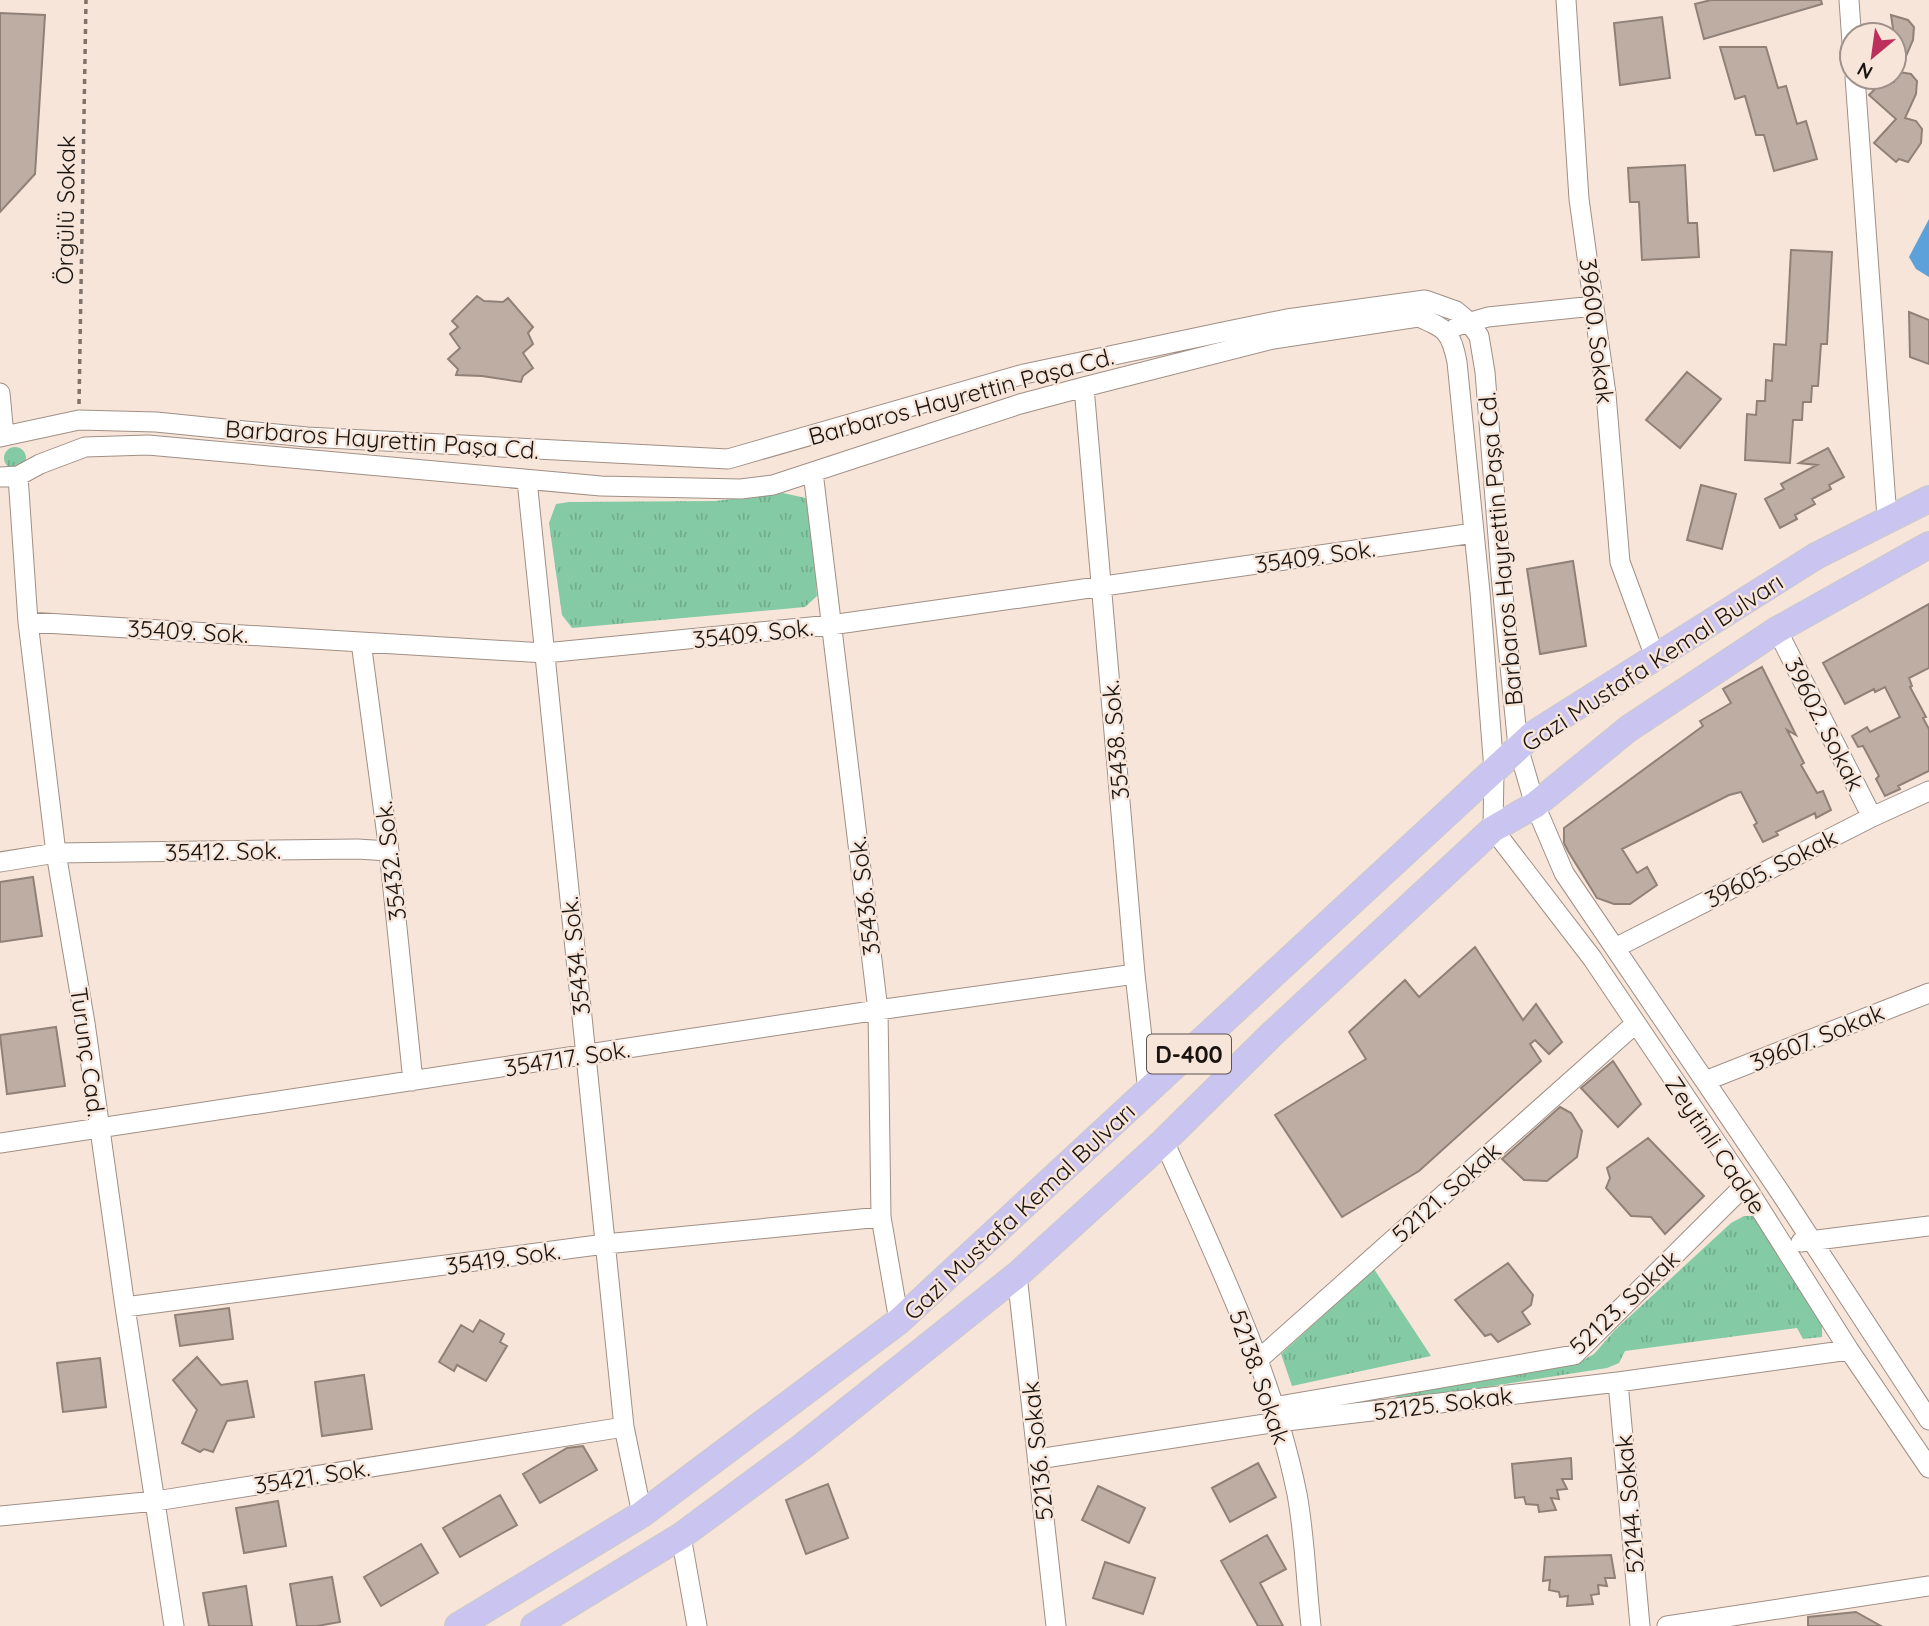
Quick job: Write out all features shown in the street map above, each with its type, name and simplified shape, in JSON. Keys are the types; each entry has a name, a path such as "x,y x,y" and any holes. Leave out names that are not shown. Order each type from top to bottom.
{"highway":[{"name":"Gazi Mustafa Kemal Bulvarı","path":"458,1626 642,1514 899,1321 1532,735 1816,556 1929,499"},
{"name":"Gazi Mustafa Kemal Bulvarı","path":"534,1626 681,1536 803,1446 1017,1275 1164,1141 1270,1036 1493,829 1535,805 1628,729 1777,630 1929,545"}],"street":[{"name":"39600. Sokak","path":"1566,0 1580,199 1606,394 1620,562 1655,657"},
{"path":"1849,0 1850,21"},
{"path":"1855,91 1887,518"},
{"name":"Barbaros Hayrettin Paşa Cd.","path":"2,436 79,420 156,422 307,437 728,460 1024,374 1287,319 1426,300 1456,311 1479,336 1485,372 1518,747 1535,805"},
{"path":"1446,330 1468,321 1594,306"},
{"path":"9,477 86,447 148,445 601,486 741,489 774,485 1020,404 1084,387 1273,339 1418,317 1446,330 1454,344 1457,362 1494,770 1493,829"},
{"name":"35438. Sok.","path":"1084,387 1135,974 1148,1092"},
{"path":"0,393 2,436"},
{"path":"36,430 44,440 46,450 40,464"},
{"name":"35436. Sok.","path":"813,472 878,1010 881,1217 899,1321"},
{"name":"Turunç Cad.","path":"9,477 56,853 174,1626"},
{"name":"35434. Sok.","path":"527,480 624,1427 642,1514"},
{"name":"35409. Sok.","path":"28,622 545,653 831,625 1474,533"},
{"name":"39602. Sokak","path":"1777,630 1872,817"},
{"name":"35432. Sok.","path":"361,642 390,851 413,1081"},
{"name":"39605. Sokak","path":"1615,948 1872,817 1929,791"},
{"name":"Zeytinli Cadde","path":"1535,805 1564,873 1812,1240 1929,1420"},
{"name":"Zeytinli Cadde","path":"1493,829 1592,958 1745,1185 1849,1350 1929,1468"},
{"name":"35412. Sok.","path":"0,862 56,853 357,849 390,851"},
{"name":"354717. Sok.","path":"0,1143 878,1010 1135,974"},
{"name":"39607. Sokak","path":"1705,1081 1929,993"},
{"name":"52121. Sokak","path":"1258,1360 1635,1024"},
{"name":"52138. Sokak","path":"1164,1141 1258,1360 1275,1414 1297,1495 1311,1626"},
{"name":"52123. Sokak","path":"1275,1414 1574,1355 1745,1185"},
{"name":"35419. Sok.","path":"125,1307 605,1244 881,1217"},
{"path":"1783,1244 1929,1226"},
{"name":"52136. Sokak","path":"1017,1275 1056,1626"},
{"name":"52125. Sokak","path":"1038,1459 1275,1414 1618,1382 1849,1350"},
{"name":"52144. Sokak","path":"1618,1382 1640,1626"},
{"name":"35421. Sok.","path":"0,1516 156,1501 624,1427"},
{"path":"681,1536 697,1626"},
{"path":"1667,1626 1929,1586"}],"path":[{"name":"Örgülü Sokak","path":"79,420 86,0"}],"green space":[{"path":"15,447 23,450 26,458 23,466 15,469 7,466 4,458 7,450"},
{"path":"783,493 810,499 817,596 805,607 572,628 562,615 549,523 556,504 715,501"},
{"path":"1744,1216 1755,1216 1822,1322 1822,1337 1803,1339 1797,1328 1625,1351 1619,1363 1607,1368 1397,1401 1396,1393 1580,1362 1594,1354 1615,1330 1731,1223"},
{"path":"1374,1269 1431,1356 1292,1386 1281,1354"}],"water":[{"path":"1929,219 1929,277 1916,269 1909,257"}],"building":[{"path":"1711,0 1821,0 1822,4 1704,39 1695,4"},
{"path":"0,13 45,15 35,174 0,212"},
{"path":"1891,15 1908,20 1914,27 1913,40 1908,51 1908,21 1892,21"},
{"path":"1662,17 1670,78 1620,85 1614,23"},
{"path":"1720,47 1766,47 1778,88 1786,86 1797,124 1806,121 1817,159 1774,171 1764,135 1756,135 1745,96 1735,99"},
{"path":"1908,74 1917,81 1916,94 1905,118 1916,121 1922,129 1921,143 1908,162 1899,159 1896,162 1874,143 1896,119 1869,95 1873,91 1908,91"},
{"path":"1685,165 1688,223 1697,223 1699,257 1642,260 1639,202 1630,202 1628,168"},
{"path":"1791,250 1832,252 1827,344 1821,344 1818,386 1812,386 1811,402 1803,402 1802,420 1793,420 1790,463 1745,460 1747,414 1756,415 1757,401 1765,401 1766,380 1772,381 1774,344 1786,345"},
{"path":"477,296 484,301 503,302 508,298 533,327 528,333 533,344 523,353 533,368 523,376 521,382 456,375 458,369 448,359 460,348 450,334 458,327 452,321"},
{"path":"1909,312 1929,320 1929,364 1910,357"},
{"path":"1687,372 1721,399 1680,448 1646,420"},
{"path":"1828,448 1844,477 1829,485 1831,489 1812,499 1815,504 1795,515 1797,519 1780,528 1765,499 1784,489 1781,484 1817,465 1799,463"},
{"path":"1701,485 1736,494 1722,549 1687,540"},
{"path":"1573,561 1586,646 1540,654 1527,569"},
{"path":"1929,604 1929,668 1909,678 1910,687 1926,717 1923,718 1929,729 1929,771 1898,786 1900,789 1885,796 1876,779 1879,776 1863,746 1858,747 1852,736 1867,727 1870,732 1900,717 1885,687 1875,692 1874,689 1845,704 1823,663"},
{"path":"1762,667 1796,735 1787,730 1804,763 1801,765 1817,793 1823,791 1831,810 1816,818 1815,813 1776,832 1778,835 1763,842 1754,825 1757,823 1741,792 1729,795 1622,849 1637,873 1647,867 1657,885 1630,904 1614,904 1597,898 1564,843 1564,828 1703,726 1700,721 1731,703 1723,689"},
{"path":"33,877 42,936 0,942 0,882"},
{"path":"1475,947 1523,1020 1536,1004 1562,1042 1549,1054 1535,1040 1530,1044 1541,1061 1419,1171 1342,1217 1275,1115 1366,1059 1349,1032 1405,980 1419,997"},
{"path":"56,1027 65,1086 7,1094 0,1035"},
{"path":"1613,1061 1641,1104 1618,1127 1581,1088"},
{"path":"1560,1107 1571,1113 1582,1131 1577,1157 1547,1181 1524,1180 1502,1159"},
{"path":"1648,1138 1704,1196 1665,1234 1651,1217 1631,1216 1606,1188 1610,1178 1607,1168"},
{"path":"1508,1263 1533,1295 1531,1305 1522,1312 1530,1324 1498,1342 1491,1334 1485,1336 1455,1300"},
{"path":"229,1308 233,1339 180,1346 175,1315"},
{"path":"480,1320 504,1334 500,1342 507,1346 486,1381 457,1365 454,1371 439,1362 461,1325 473,1332"},
{"path":"197,1357 221,1385 247,1381 254,1417 227,1421 213,1452 204,1449 200,1452 182,1443 197,1410 173,1380"},
{"path":"100,1358 106,1407 63,1412 57,1363"},
{"path":"364,1375 372,1429 322,1436 315,1382"},
{"path":"583,1446 597,1470 540,1503 523,1474 567,1448"},
{"path":"1571,1458 1572,1479 1562,1479 1567,1489 1557,1490 1559,1499 1551,1498 1556,1510 1539,1512 1538,1505 1526,1504 1524,1497 1515,1498 1512,1464"},
{"path":"1258,1463 1276,1497 1230,1522 1212,1488"},
{"path":"828,1484 848,1538 806,1554 786,1500"},
{"path":"1098,1486 1145,1508 1129,1543 1082,1520"},
{"path":"500,1495 517,1525 460,1557 443,1528"},
{"path":"278,1501 286,1546 244,1553 236,1508"},
{"path":"1267,1535 1286,1569 1260,1583 1283,1626 1258,1626 1221,1561"},
{"path":"421,1544 438,1573 381,1606 364,1577"},
{"path":"1611,1555 1615,1578 1605,1578 1607,1586 1598,1585 1599,1594 1591,1595 1593,1604 1567,1606 1568,1596 1560,1597 1559,1592 1549,1590 1550,1580 1543,1581 1545,1557"},
{"path":"1105,1562 1155,1578 1143,1614 1093,1598"},
{"path":"332,1577 340,1622 297,1626 290,1584"},
{"path":"246,1586 252,1626 209,1626 203,1593"},
{"path":"1856,1612 1881,1626 1808,1626 1808,1617"}]}
